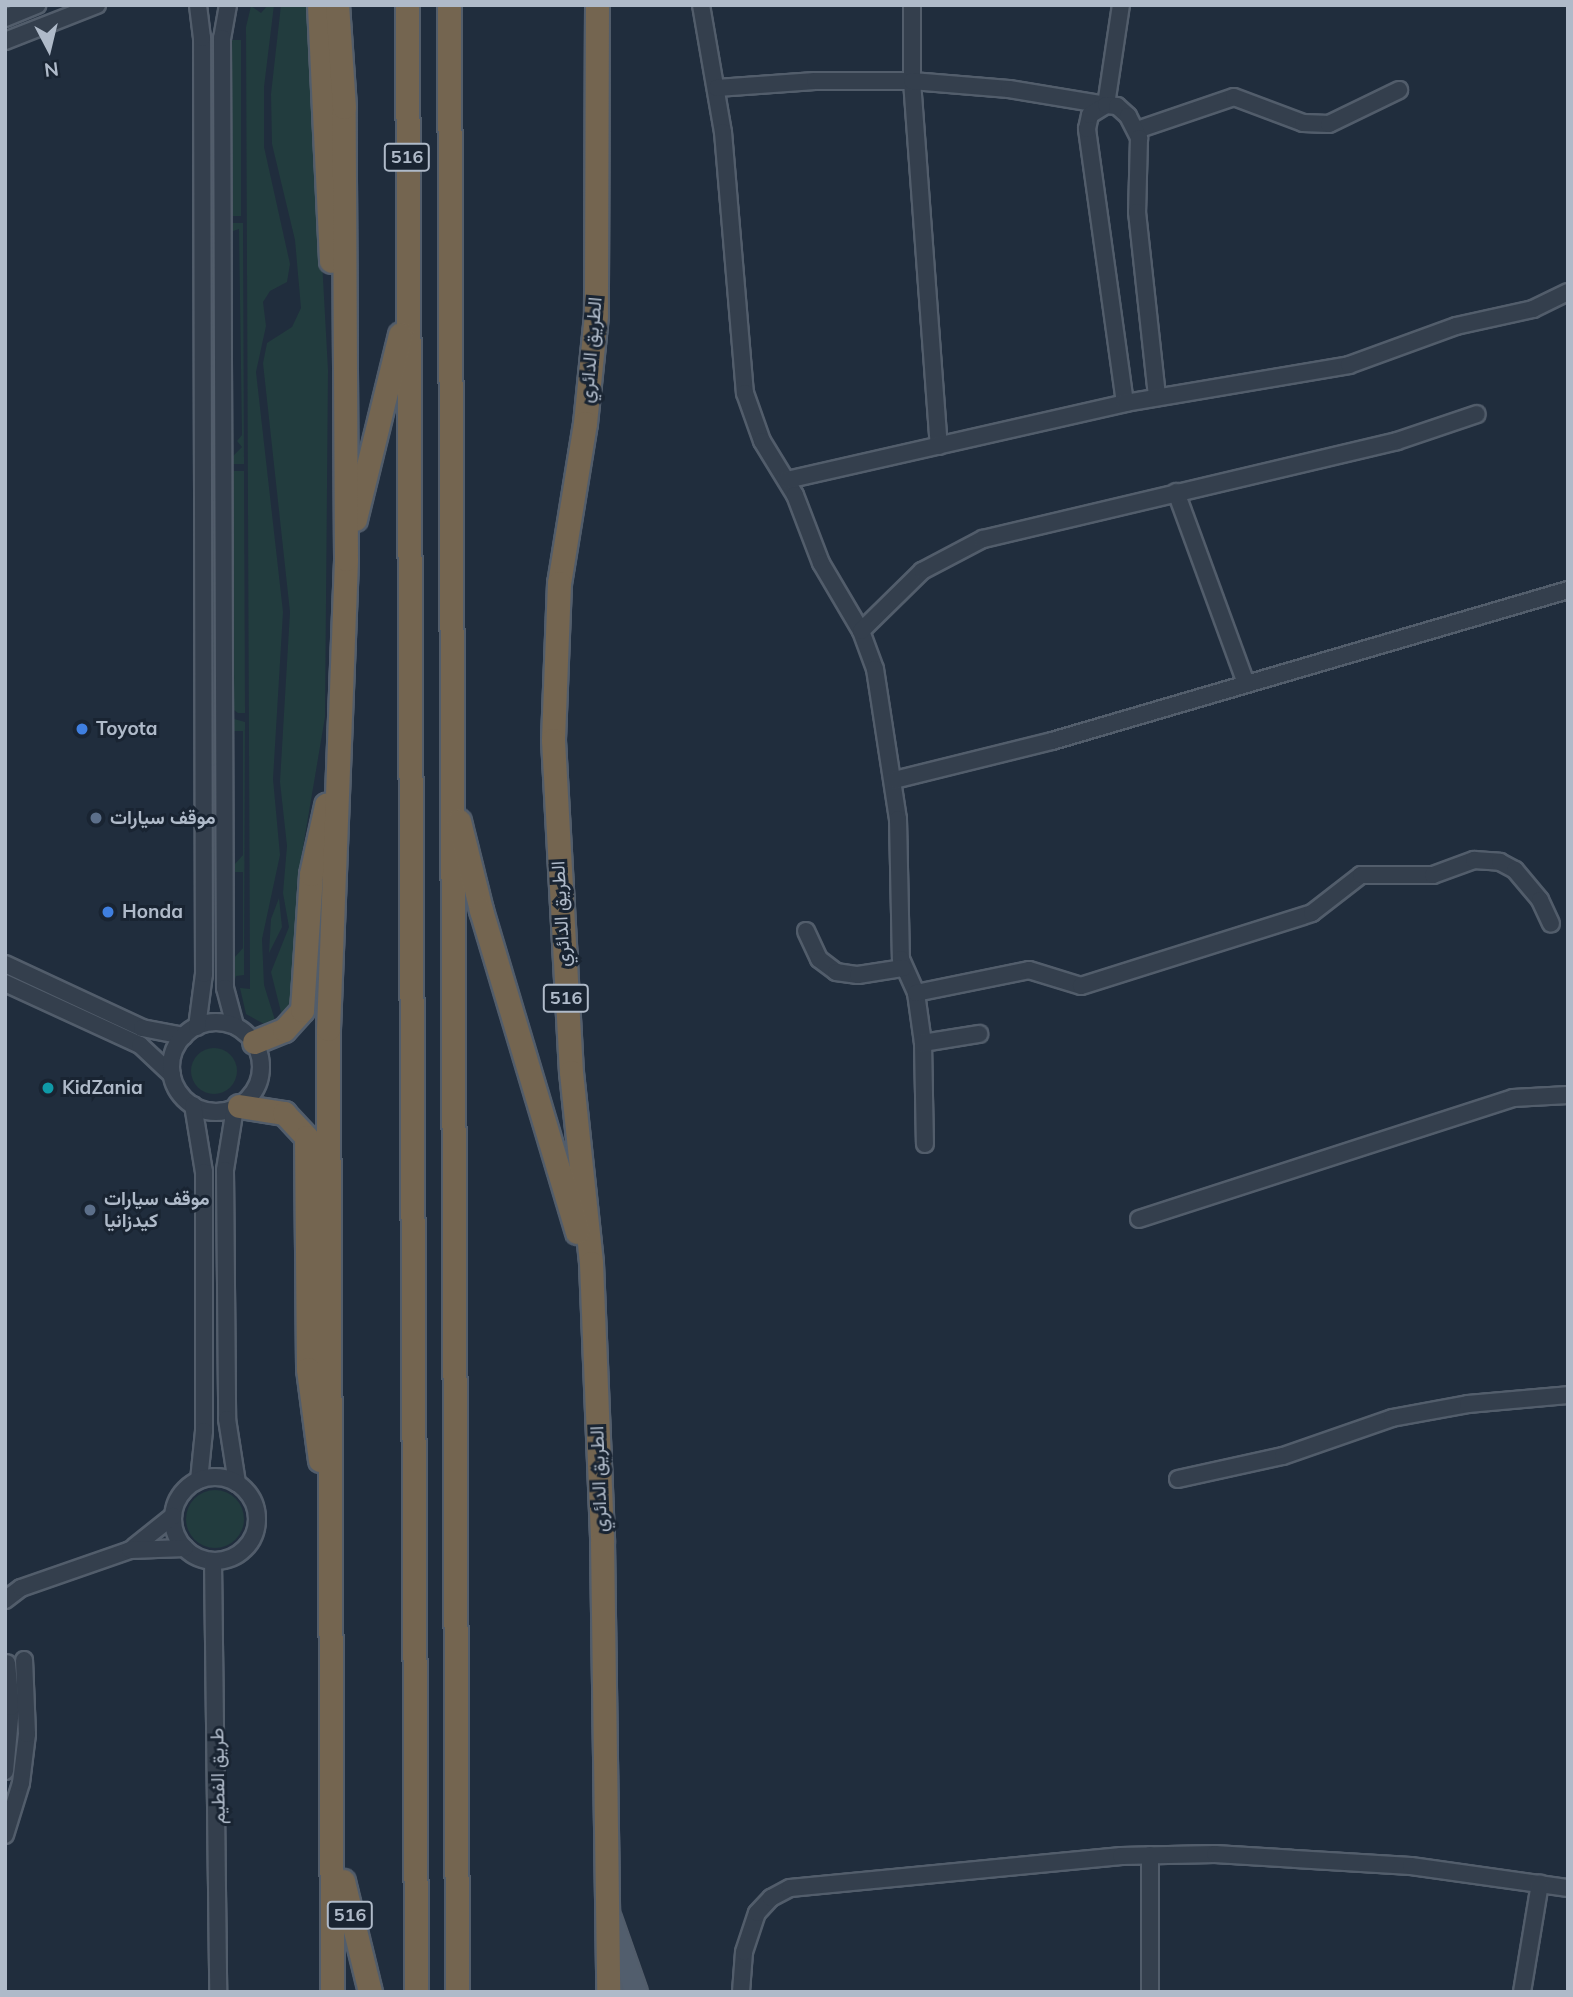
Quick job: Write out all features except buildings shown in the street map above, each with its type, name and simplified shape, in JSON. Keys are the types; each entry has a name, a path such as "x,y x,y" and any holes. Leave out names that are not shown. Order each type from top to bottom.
{"highway":[{"path":"319,5 330,247 334,282 345,306"},
{"name":"516","path":"332,1990 334,1837 328,1029 346,559 344,107 337,5"},
{"name":"516","path":"407,5 416,1992"},
{"name":"516","path":"449,5 449,780 457,1992"},
{"name":"الطريق الدائري","path":"597,5 596,315 585,423 559,583 553,713 562,947 591,1263 609,1916 608,1992"},
{"name":"516","path":"346,559 407,308"},
{"path":"254,1042 284,1030 302,1010 314,848 336,779"},
{"name":"516","path":"449,780 481,910 591,1263"},
{"path":"237,1107 285,1113 306,1137 310,1398 331,1501"},
{"name":"516","path":"334,1837 370,1992"}],"main road":[{"path":"609,1916 636,1992"}],"street":[{"path":"5,18 37,5"},
{"path":"5,41 97,5"},
{"path":"172,1075 173,1054 190,1032 204,974 202,38 198,5"},
{"path":"228,5 222,38 225,988 235,1027"},
{"path":"701,5 717,88 742,376 755,425 787,480 828,579 861,631 875,669 894,780 903,968 916,993 923,1042 925,1144"},
{"path":"912,5 912,81 939,446"},
{"path":"1121,5 1105,105 1090,115 1087,129 1125,403"},
{"path":"717,88 814,80 912,81 1009,89 1122,110 1137,130 1136,212 1157,397"},
{"path":"1137,130 1234,97 1294,121 1329,124 1399,90"},
{"path":"787,480 1125,403 1349,365 1456,326 1533,309 1568,292"},
{"path":"861,631 910,580 964,547 1001,533 1397,441 1477,414"},
{"path":"1176,492 1246,683"},
{"path":"894,780 1052,741 1568,590"},
{"path":"916,993 1024,970 1081,986 1312,913 1361,875 1433,875 1475,860 1500,862 1515,870 1532,888 1551,924"},
{"path":"807,931 819,959 836,972 858,975 903,968"},
{"path":"5,964 142,1028 190,1032 209,1023 235,1027 254,1042 260,1077 237,1107 225,1170 227,1419 237,1483 256,1507 253,1538 243,1551 213,1561 185,1548 130,1550 8,1594"},
{"path":"5,983 140,1045 172,1075 179,1092 193,1105 206,1111 237,1107"},
{"path":"923,1042 979,1034"},
{"path":"1139,1219 1513,1098 1568,1096"},
{"path":"193,1105 204,1172 205,1431 199,1480"},
{"path":"1178,1479 1283,1456 1405,1415 1568,1395"},
{"path":"130,1550 173,1516 181,1495 199,1480 218,1477 237,1483"},
{"path":"173,1516 185,1548"},
{"name":"طريق الفطيم","path":"213,1561 218,1992"},
{"path":"5,1835 24,1763 28,1703 24,1660"},
{"path":"5,1771 10,1718 7,1663"},
{"path":"1150,1855 1150,1992"},
{"path":"741,1992 744,1952 757,1913 771,1898 790,1888 1150,1855 1346,1860 1568,1888"},
{"path":"1522,1992 1540,1883"}],"green space":[{"path":"268,5 274,5 264,87 264,147 290,264 287,282 270,291 263,302 266,326 256,372 283,612 273,779 280,855 262,939 264,985 275,1020 264,1024 246,1014 240,988 250,989 246,27 251,6 261,13"},
{"path":"281,5 308,5 328,370 325,717 297,883 292,1000 282,1016 271,972 289,927 283,893 287,846 280,782 290,612 263,363 267,343 292,327 301,308 295,240 272,144 271,94"},
{"path":"232,40 241,40 241,216 232,216"},
{"path":"233,223 243,223 244,464 233,464 233,456 242,447 237,441 242,435 239,229 233,231"},
{"path":"233,471 244,471 245,713 234,710"},
{"path":"234,719 245,722 244,975 236,976 234,983 234,958 243,948 243,872 235,872 234,865 243,855 243,731 234,731"},
{"path":"279,898 282,927 269,953 271,919"},
{"path":"214,1048 230,1055 237,1071 230,1087 214,1094 198,1087 191,1071 198,1055"},
{"path":"215,1490 226,1492 239,1503 244,1519 242,1530 231,1543 215,1548 204,1546 191,1535 186,1519 188,1508 199,1495"}],"place":[{"name":"Toyota","path":"82,729"},
{"name":"موقف سيارات","path":"96,818"},
{"name":"Honda","path":"108,912"},
{"name":"KidZania","path":"48,1088"},
{"name":"موقف سيارات كيدزانيا","path":"90,1210"}]}
